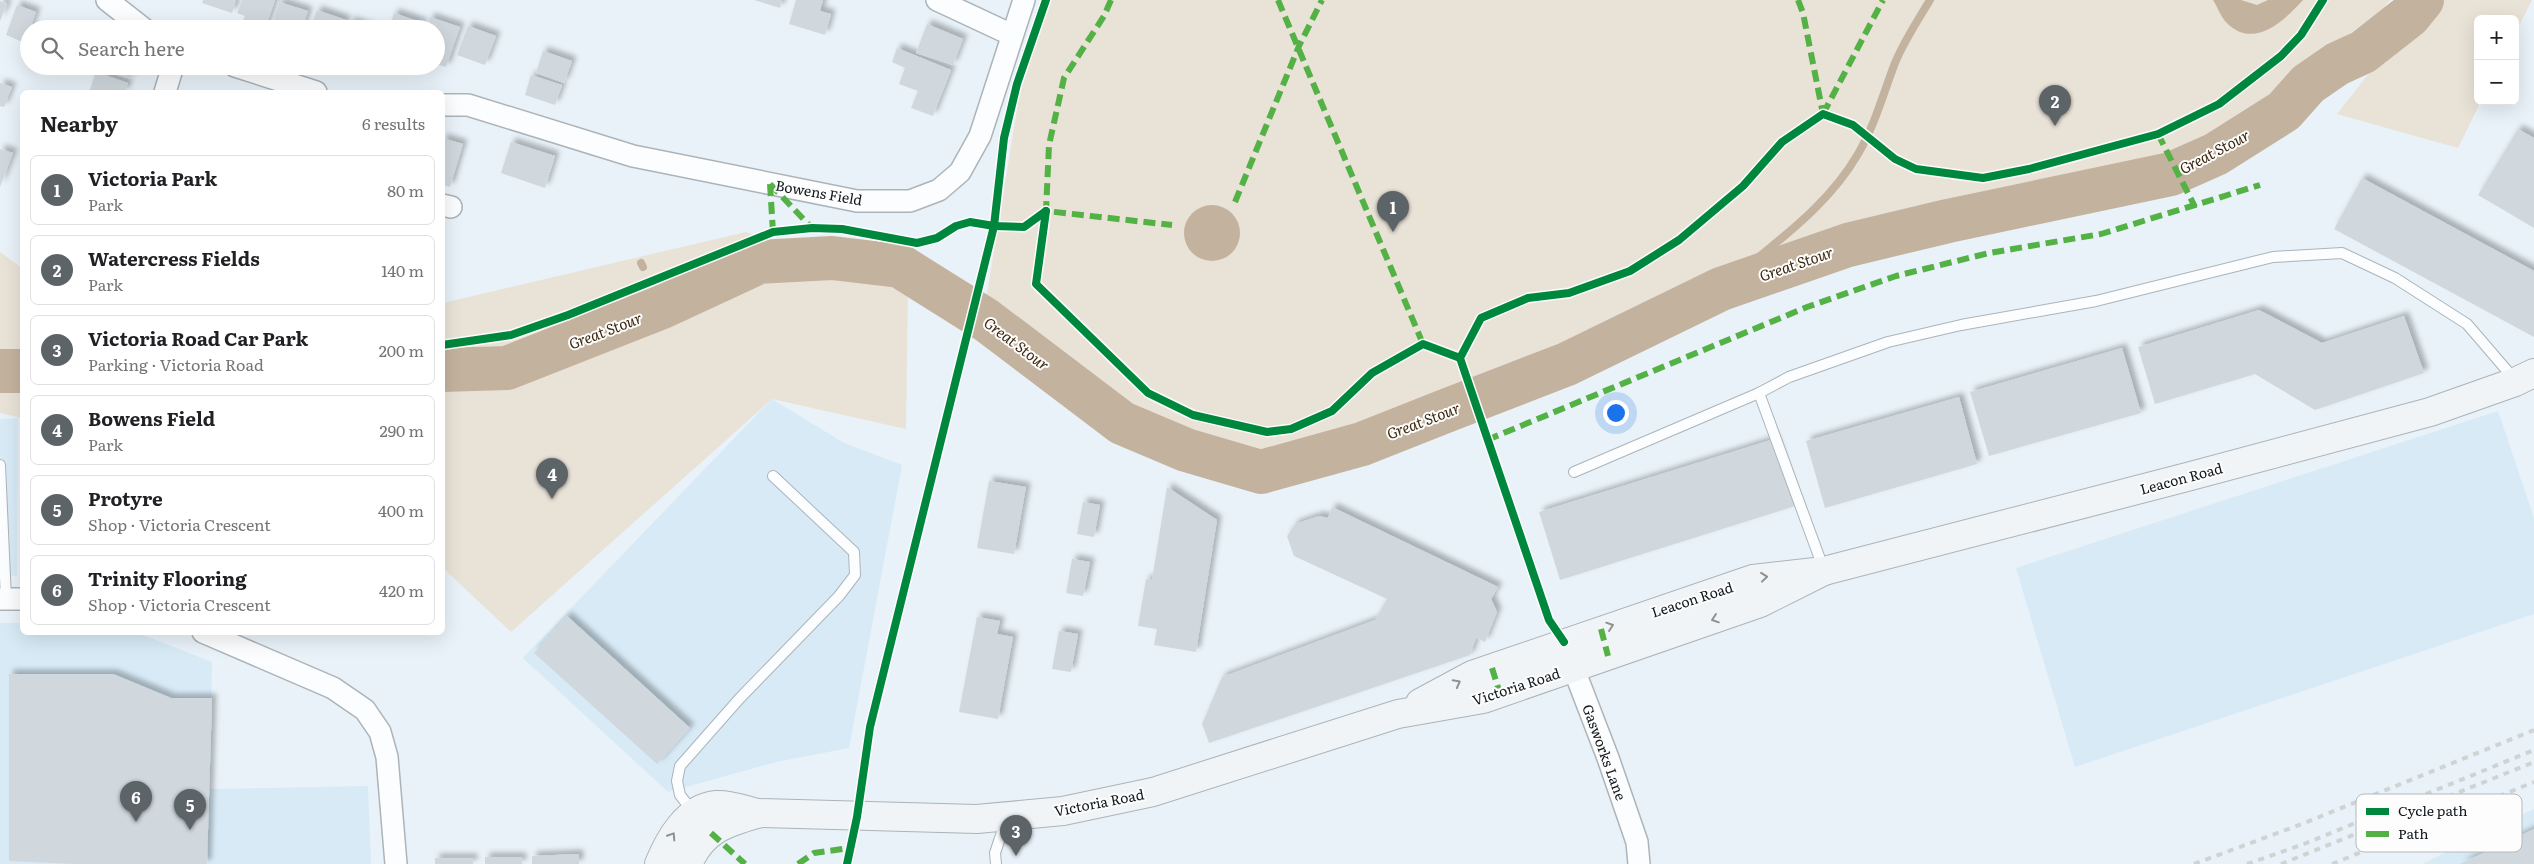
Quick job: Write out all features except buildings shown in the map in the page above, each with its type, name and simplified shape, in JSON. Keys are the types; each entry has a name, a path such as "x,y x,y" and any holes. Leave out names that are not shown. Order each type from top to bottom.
{"street":[{"path":"107,0 133,20"},
{"path":"937,0 1012,35"},
{"name":"Bowens Field","path":"445,105 468,105 633,156 857,200 910,201 939,190 960,172 980,136 1024,0"},
{"path":"166,90 170,75"},
{"path":"263,75 310,90"},
{"name":"Leacon Road","path":"1564,642 1753,579 1824,571 2430,412 2525,377"},
{"name":"Leacon Road","path":"1574,667 1760,603 1824,571"},
{"path":"210,635 333,688 365,710 380,732 387,757 396,864"},
{"name":"Victoria Road","path":"1398,714 1472,674 1564,642"},
{"name":"Gasworks Lane","path":"1564,642 1637,842 1639,864"},
{"name":"Victoria Road","path":"659,864 668,841 677,828 703,823 727,822 758,813 918,819 977,819 1062,811 1153,792 1398,714 1483,699 1574,667"},
{"name":"Victoria Road","path":"688,864 703,823"}],"lane":[{"path":"1574,472 1759,393 1788,377 1888,342 1952,327 2096,301 2273,257 2342,253 2395,278 2467,324 2525,377"},
{"path":"1759,393 1824,571"},
{"path":"0,465 10,599"},
{"path":"703,823 680,795 677,781 680,766 740,698 839,596 855,574 854,552 773,476"},
{"path":"996,864 995,853 1007,816"}],"shaded area":[{"path":"1047,0 2390,0 2383,9 2300,70 2257,114 2227,133 2193,149 2154,163 1994,197 1893,215 1769,259 1755,259 1649,317 1609,334 1461,392 1301,450 1266,459 1241,457 1127,411 985,306 1021,85"},
{"path":"2213,0 2241,0 2257,5 2268,0 2303,0 2286,17 2267,30 2246,33 2235,30 2225,21"},
{"path":"2427,0 2532,0 2519,26 2519,15 2474,15 2474,105 2479,105 2458,148 2337,114"},
{"path":"1206,205 1218,205 1228,209 1236,217 1240,233 1236,249 1228,257 1218,261 1206,261 1196,257 1188,249 1184,239 1184,227 1188,217 1196,209"},
{"path":"746,232 908,288 906,429 772,399 511,632 445,570 445,303"},
{"path":"0,252 20,267 20,418 0,413"},
{"path":"772,399 844,443 902,465 849,748 776,762 668,792 523,658"},
{"path":"2498,411 2534,518 2534,614 2075,767 2016,568"},
{"path":"18,418 17,576 0,575 0,419"},
{"path":"0,623 20,623 20,635 143,635 212,662 210,789 368,786 371,864 0,864"},
{"path":"2534,809 2534,864 2422,864 2446,852 2522,852 2522,815"}],"waterway":[{"path":"1721,289 1795,227 1845,174 1869,132 1899,55 1930,0"},
{"name":"Great Stour","path":"445,370 507,368 662,307 759,262 832,258 900,266 986,320 1122,423 1186,450 1261,472 1362,444 1567,364 1721,289 1848,245 1948,221 2171,174 2216,154 2284,111 2308,84 2337,64 2363,52 2409,16 2422,0"},
{"path":"641,263 643,267"},
{"path":"657,297 662,307"},
{"name":"Great Stour","path":"0,371 20,371"}],"railway":[{"path":"2376,794 2534,730"},
{"path":"2426,794 2534,750"},
{"path":"2455,794 2534,762"},
{"path":"2504,794 2534,782"},
{"path":"2194,864 2356,802"},
{"path":"2247,864 2356,823"},
{"path":"2281,864 2356,834"},
{"path":"2332,864 2362,852"}],"marked path":[{"path":"1111,0 1104,16 1064,78 1049,145 1046,211 1172,225"},
{"path":"1278,0 1423,344"},
{"path":"1235,202 1299,46 1322,0"},
{"path":"1798,0 1803,13 1823,114"},
{"path":"1823,114 1883,0"},
{"path":"2158,134 2195,207"},
{"path":"770,184 812,228"},
{"path":"770,184 773,232"},
{"path":"1487,440 1807,307 1896,276 1989,253 2101,234 2260,185"},
{"path":"1601,629 1608,656"},
{"path":"1492,668 1500,694"},
{"path":"711,833 745,864"},
{"path":"798,864 814,853 850,848"}],"cycle path":[{"path":"847,864 857,817 870,727 994,226 1004,138 1017,84 1046,0"},
{"path":"1564,642 1549,620 1460,358 1481,318 1528,298 1569,293 1630,271 1679,240 1743,186 1782,142 1823,114 1853,125 1895,159 1916,169 1983,178 2029,169 2158,134 2219,104 2281,56 2301,35 2323,0"},
{"path":"1046,211 1036,284 1148,393 1193,415 1267,432 1291,429 1332,411 1372,373 1423,344 1460,358"},
{"path":"445,345 511,335 568,315 773,232 812,228 842,229 917,243 937,238 956,226 970,222 994,226 1024,227 1046,211"}],"place":[{"name":"Watercress Fields","path":"2055,126"},
{"name":"Victoria Park","path":"1393,232"},
{"name":"Bowens Field","path":"552,499"},
{"name":"Trinity Flooring","path":"136,822"},
{"name":"Protyre","path":"190,830"},
{"name":"Victoria Road Car Park","path":"1016,856"}]}
